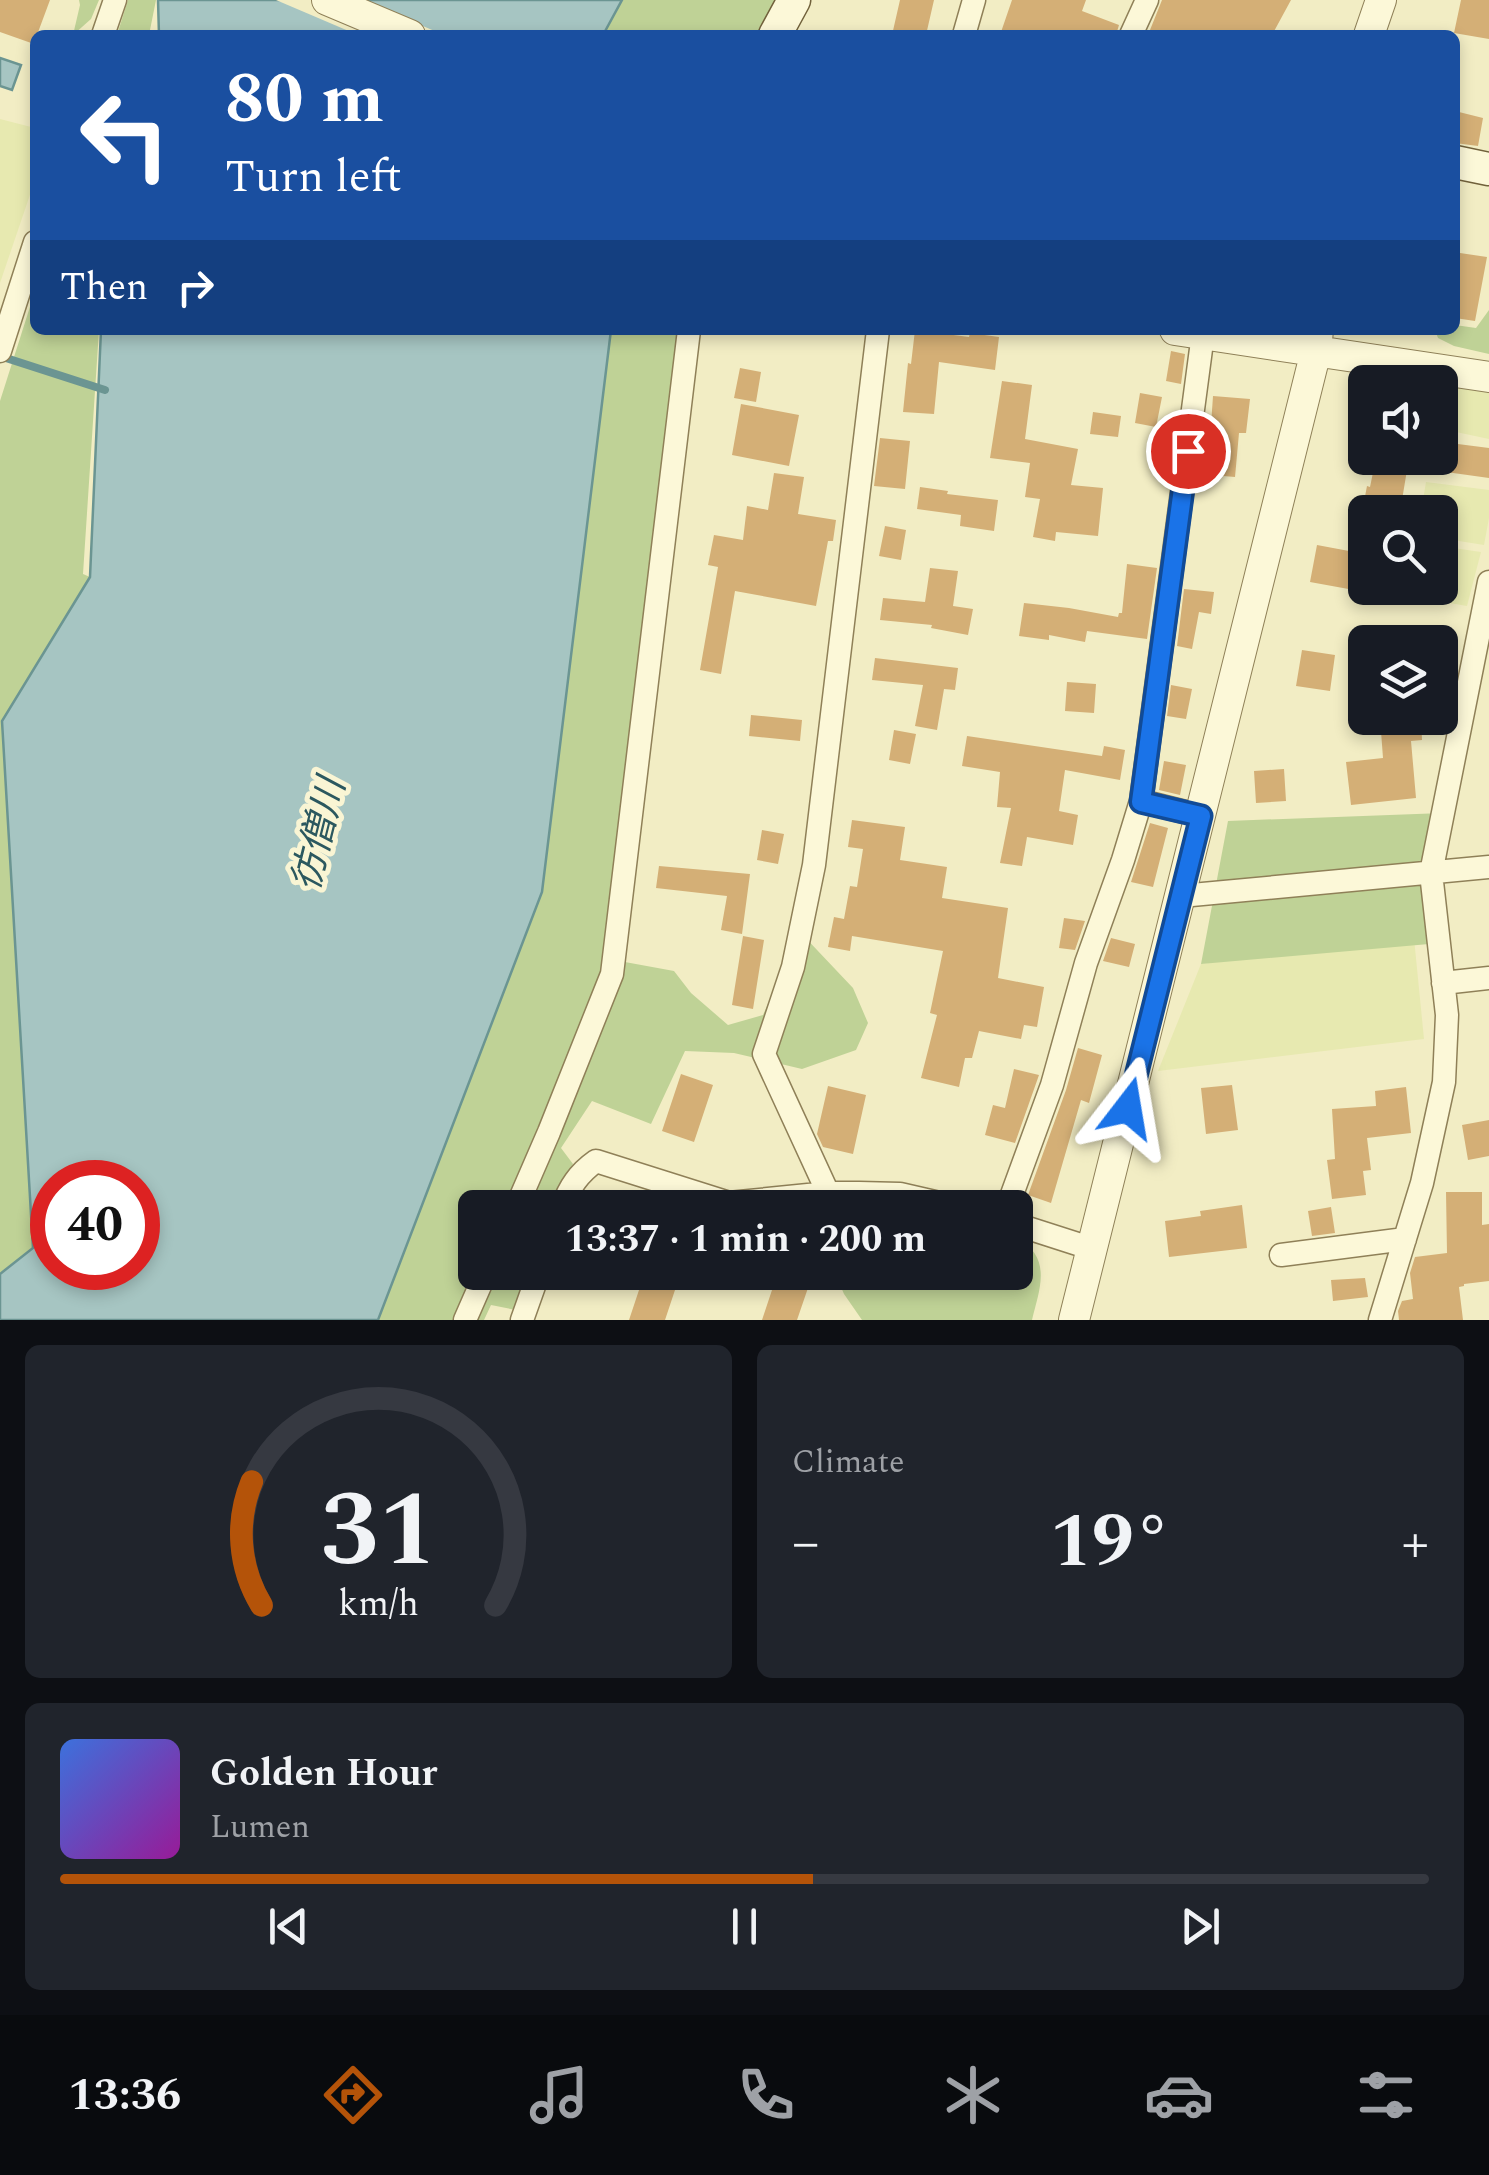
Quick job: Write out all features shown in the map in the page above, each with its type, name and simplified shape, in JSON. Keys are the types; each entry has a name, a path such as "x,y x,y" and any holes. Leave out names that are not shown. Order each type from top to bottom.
{"main road":[{"path":"778,30 794,0"},
{"path":"1460,163 1489,169"}],"street":[{"path":"105,30 114,0"},
{"path":"327,0 398,30"},
{"path":"965,30 974,0"},
{"path":"1133,30 1147,0"},
{"path":"1372,30 1381,0"},
{"path":"0,351 30,258"},
{"path":"524,1190 612,974 689,335"},
{"path":"827,1190 764,1054 793,967 814,864 877,335"},
{"path":"1014,1190 1052,1085 1086,963 1141,802 1189,335"},
{"path":"1232,335 1317,341 1489,377"},
{"path":"1074,1320 1317,341"},
{"path":"1380,1320 1422,1183 1444,1082 1446,1014 1431,873 1489,582"},
{"path":"1141,802 1201,816"},
{"path":"1181,896 1489,867"},
{"path":"1443,982 1489,978"},
{"path":"570,1190 580,1172 596,1161 686,1190"},
{"path":"1033,1230 1093,1248"},
{"path":"1281,1255 1405,1239"},
{"path":"465,1320 478,1290"},
{"path":"522,1320 533,1290"}],"green space":[{"path":"79,0 99,0 91,19 74,30"},
{"path":"128,0 156,0 150,30 119,30"},
{"path":"619,0 791,0 772,30 604,30"},
{"path":"0,119 30,127 30,195 0,283"},
{"path":"30,307 30,335 99,335 83,574 90,577 12,706 30,1254 0,1299 0,401"},
{"path":"1489,310 1489,354 1454,346 1437,335 1460,335 1460,326 1476,328"},
{"path":"557,335 687,335 614,960 674,971 691,993 728,1025 763,1015 800,932 853,988 868,1023 856,1050 802,1069 734,1053 685,1051 651,1124 592,1101 561,1148 573,1164 563,1190 458,1190 458,1290 471,1290 465,1320 368,1320"},
{"path":"1458,375 1489,387 1489,439 1458,432"},
{"path":"1426,482 1489,490 1484,545 1458,541 1458,495 1424,495"},
{"path":"1458,549 1481,552 1467,606 1458,604"},
{"path":"1443,813 1429,944 1201,964 1228,821"},
{"path":"1414,938 1424,1039 1158,1071 1201,964"},
{"path":"1033,1252 1041,1274 1032,1320 862,1320 842,1290 1033,1290"},
{"path":"481,1290 524,1290 516,1310 491,1305 484,1320 469,1320"}],"water":[{"path":"158,0 622,0 606,30 159,30"},
{"path":"0,58 21,65 12,90 0,86"},
{"name":"彷僧川","path":"101,335 610,335 542,892 378,1320 0,1320 0,1274 30,1250 30,1290 160,1290 160,1160 30,1160 30,1197 2,721 90,577"}],"pier":[{"path":"276,0 362,0 432,30 346,30"}],"building":[{"path":"0,0 50,0 39,30 30,30 30,43 0,32"},
{"path":"900,0 934,0 927,30 893,30"},
{"path":"1012,0 1086,0 1082,11 1119,25 1118,30 1002,30"},
{"path":"1162,0 1291,0 1275,30 1150,30"},
{"path":"1461,0 1489,0 1489,39 1455,30"},
{"path":"1460,112 1483,118 1478,146 1460,144"},
{"path":"1460,253 1487,257 1475,321 1460,319"},
{"path":"914,335 999,337 995,370 939,362 934,414 903,412 908,363 911,364"},
{"path":"1171,351 1185,354 1181,384 1166,381"},
{"path":"740,368 761,372 756,402 734,398"},
{"path":"1002,381 1032,385 1025,439 1078,449 1071,485 1103,488 1098,536 1056,532 1055,541 1033,537 1040,499 1025,497 1030,463 990,458"},
{"path":"1140,393 1162,397 1156,427 1135,423"},
{"path":"1213,396 1250,399 1246,433 1239,433 1235,477 1200,474 1204,440 1210,440"},
{"path":"741,404 799,415 789,466 732,455"},
{"path":"1093,412 1121,416 1118,437 1090,434"},
{"path":"880,438 910,441 905,489 874,486"},
{"path":"1458,444 1489,448 1489,478 1458,474"},
{"path":"774,473 804,477 798,514 836,520 833,541 828,541 816,606 735,591 721,674 700,670 718,567 708,565 714,535 743,540 747,506 768,510"},
{"path":"1372,475 1406,475 1403,495 1365,495 1367,486 1370,487"},
{"path":"920,487 998,500 994,531 960,526 961,515 917,509"},
{"path":"885,526 906,530 901,560 879,556"},
{"path":"1317,545 1348,551 1348,589 1310,582"},
{"path":"1127,564 1157,568 1147,639 1087,631 1085,642 1049,635 1049,640 1019,636 1024,603 1118,617 1122,613"},
{"path":"930,568 958,571 953,606 973,609 968,635 931,628 932,625 880,620 883,598 925,602"},
{"path":"1184,589 1214,592 1211,614 1199,612 1192,649 1177,646"},
{"path":"1302,650 1335,655 1330,691 1296,686"},
{"path":"875,658 958,668 955,690 944,689 937,730 915,726 923,685 872,680"},
{"path":"1067,682 1096,684 1094,713 1065,711"},
{"path":"1171,685 1192,689 1186,719 1167,716"},
{"path":"751,715 802,720 800,741 749,736"},
{"path":"894,730 916,734 910,764 889,760"},
{"path":"1381,735 1422,735 1422,740 1411,741 1416,798 1351,805 1346,762 1383,758"},
{"path":"967,736 1102,756 1104,746 1125,750 1120,780 1065,770 1059,811 1078,815 1073,845 1027,837 1022,866 1000,863 1011,808 997,807 1000,772 962,766"},
{"path":"1164,761 1186,765 1180,795 1159,790"},
{"path":"1284,769 1286,801 1256,803 1254,771"},
{"path":"852,820 905,827 900,860 947,867 942,898 1008,908 998,978 1044,987 1037,1027 1024,1025 1021,1039 979,1031 972,1058 965,1058 959,1087 921,1078 937,1015 930,1013 943,951 852,936 850,951 828,947 834,917 844,919 850,886 857,887 863,849 848,847"},
{"path":"1150,823 1168,828 1153,887 1131,882"},
{"path":"762,830 784,834 778,864 757,860"},
{"path":"659,866 750,874 742,934 721,930 727,896 656,888"},
{"path":"1064,918 1085,921 1075,950 1059,948"},
{"path":"743,936 764,940 753,1009 732,1005"},
{"path":"1111,938 1135,944 1129,967 1103,961"},
{"path":"1078,1048 1102,1055 1089,1103 1081,1100 1051,1203 1033,1197 1030,1190"},
{"path":"1014,1069 1039,1075 1015,1143 985,1135 993,1105 1005,1108"},
{"path":"681,1074 713,1085 694,1142 662,1131"},
{"path":"1232,1085 1238,1130 1206,1134 1201,1088"},
{"path":"828,1086 866,1095 853,1154 823,1147 817,1134"},
{"path":"1406,1087 1411,1133 1367,1138 1371,1170 1363,1171 1366,1195 1332,1199 1327,1160 1335,1159 1332,1109 1376,1106 1375,1091"},
{"path":"1489,1120 1489,1156 1468,1160 1462,1125"},
{"path":"1446,1192 1482,1192 1482,1225 1489,1224 1489,1281 1459,1287 1463,1320 1399,1320 1402,1301 1413,1299 1410,1273 1415,1257 1447,1253"},
{"path":"1242,1205 1247,1248 1169,1257 1165,1221"},
{"path":"1331,1207 1335,1233 1312,1236 1308,1211"},
{"path":"1365,1278 1368,1297 1333,1301 1331,1280"},
{"path":"639,1290 675,1290 665,1320 629,1320"},
{"path":"772,1290 807,1290 797,1320 762,1320"}],"waterway":[{"path":"0,356 105,390"}],"route":[{"path":"1128,1108 1201,816 1141,802 1188,451"}]}
